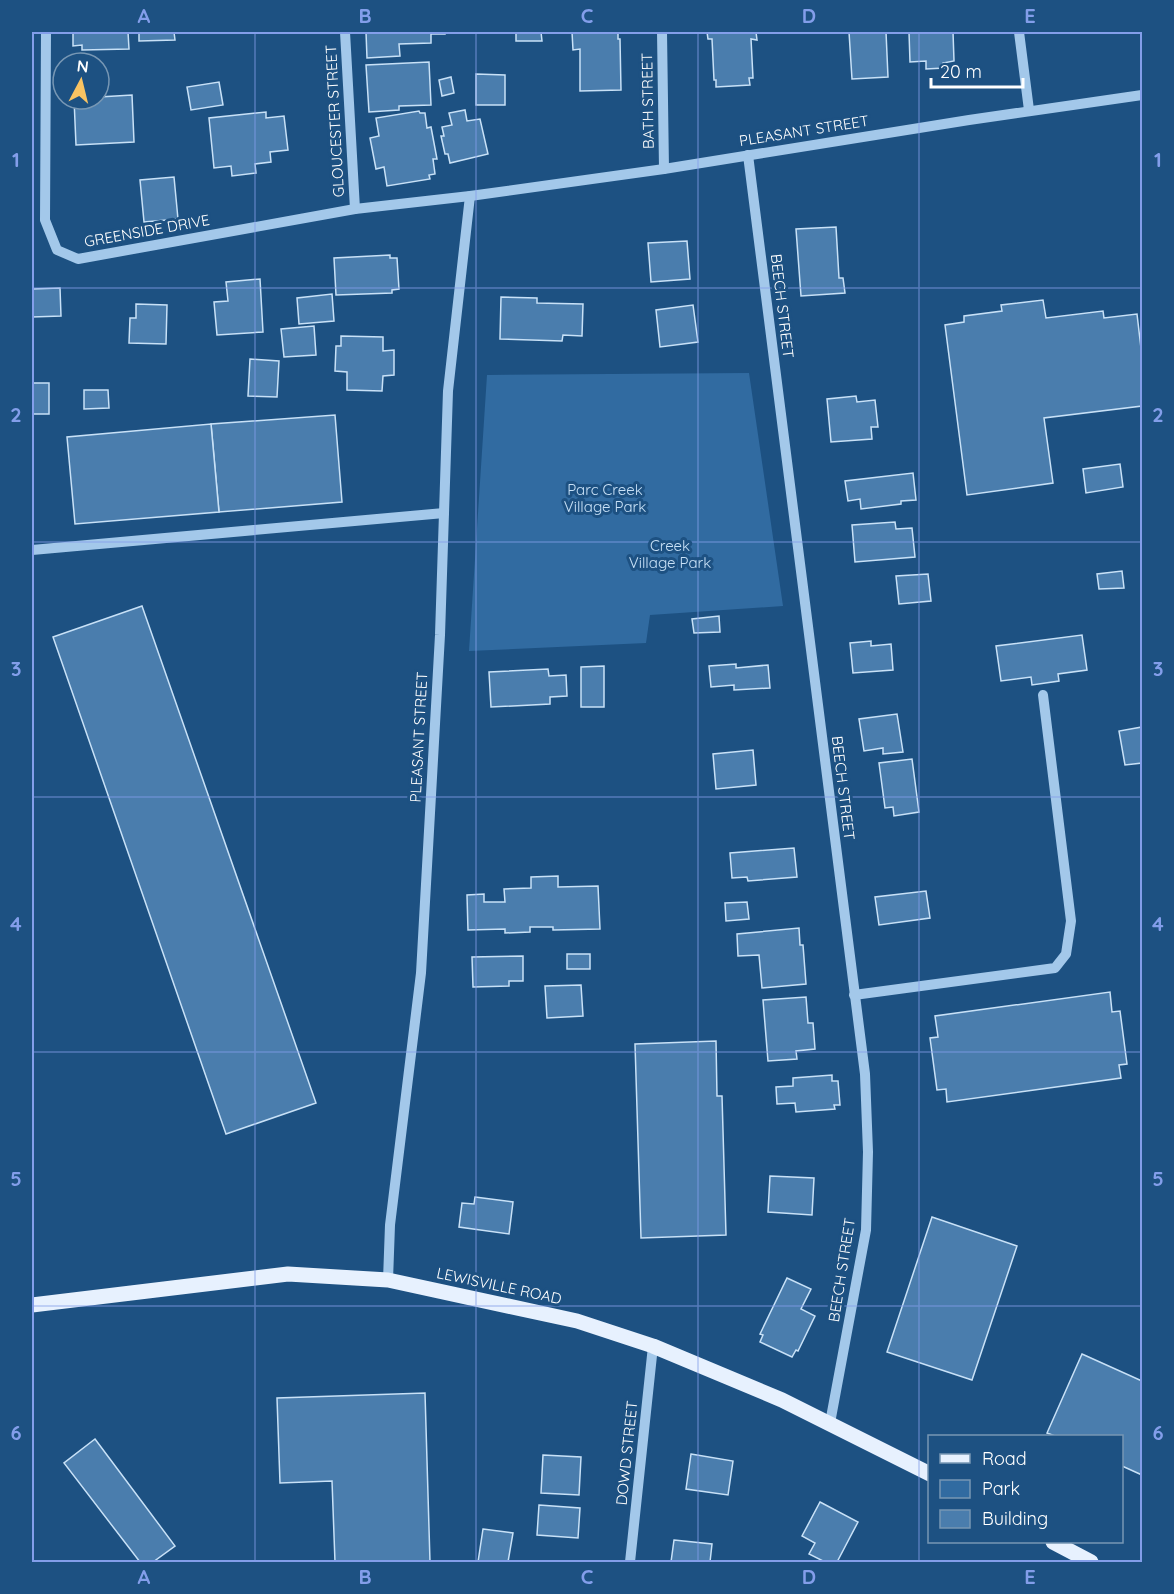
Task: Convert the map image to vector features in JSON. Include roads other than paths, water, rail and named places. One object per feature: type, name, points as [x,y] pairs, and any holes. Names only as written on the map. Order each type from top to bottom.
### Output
[{"type":"main road","name":"LEWISVILLE ROAD","points":[[32,1305],[288,1274],[388,1280],[577,1321],[653,1346],[782,1400],[928,1473]]},
{"type":"main road","points":[[1055,1543],[1091,1563]]},
{"type":"street","name":"GREENSIDE DRIVE","points":[[46,32],[45,220],[57,250],[78,259],[355,209]]},
{"type":"street","name":"GLOUCESTER STREET","points":[[345,32],[355,209]]},
{"type":"street","name":"BATH STREET","points":[[662,32],[664,170]]},
{"type":"street","points":[[1019,32],[1029,110]]},
{"type":"street","name":"PLEASANT STREET","points":[[355,209],[664,170],[1029,110],[1143,95]]},
{"type":"street","name":"BEECH STREET","points":[[748,155],[865,1074],[868,1152],[866,1230],[830,1423]]},
{"type":"street","name":"PLEASANT STREET","points":[[388,1280],[390,1225],[421,973],[440,635],[448,391],[470,196]]},
{"type":"street","points":[[32,549],[444,513]]},
{"type":"street","points":[[854,995],[1055,968],[1066,954],[1071,921],[1043,695]]},
{"type":"street","name":"DOWD STREET","points":[[630,1563],[653,1346]]},
{"type":"park label","name":"Parc Creek Village Park","points":[[605,498]]},
{"type":"park label","name":"Creek Village Park","points":[[670,554]]}]
